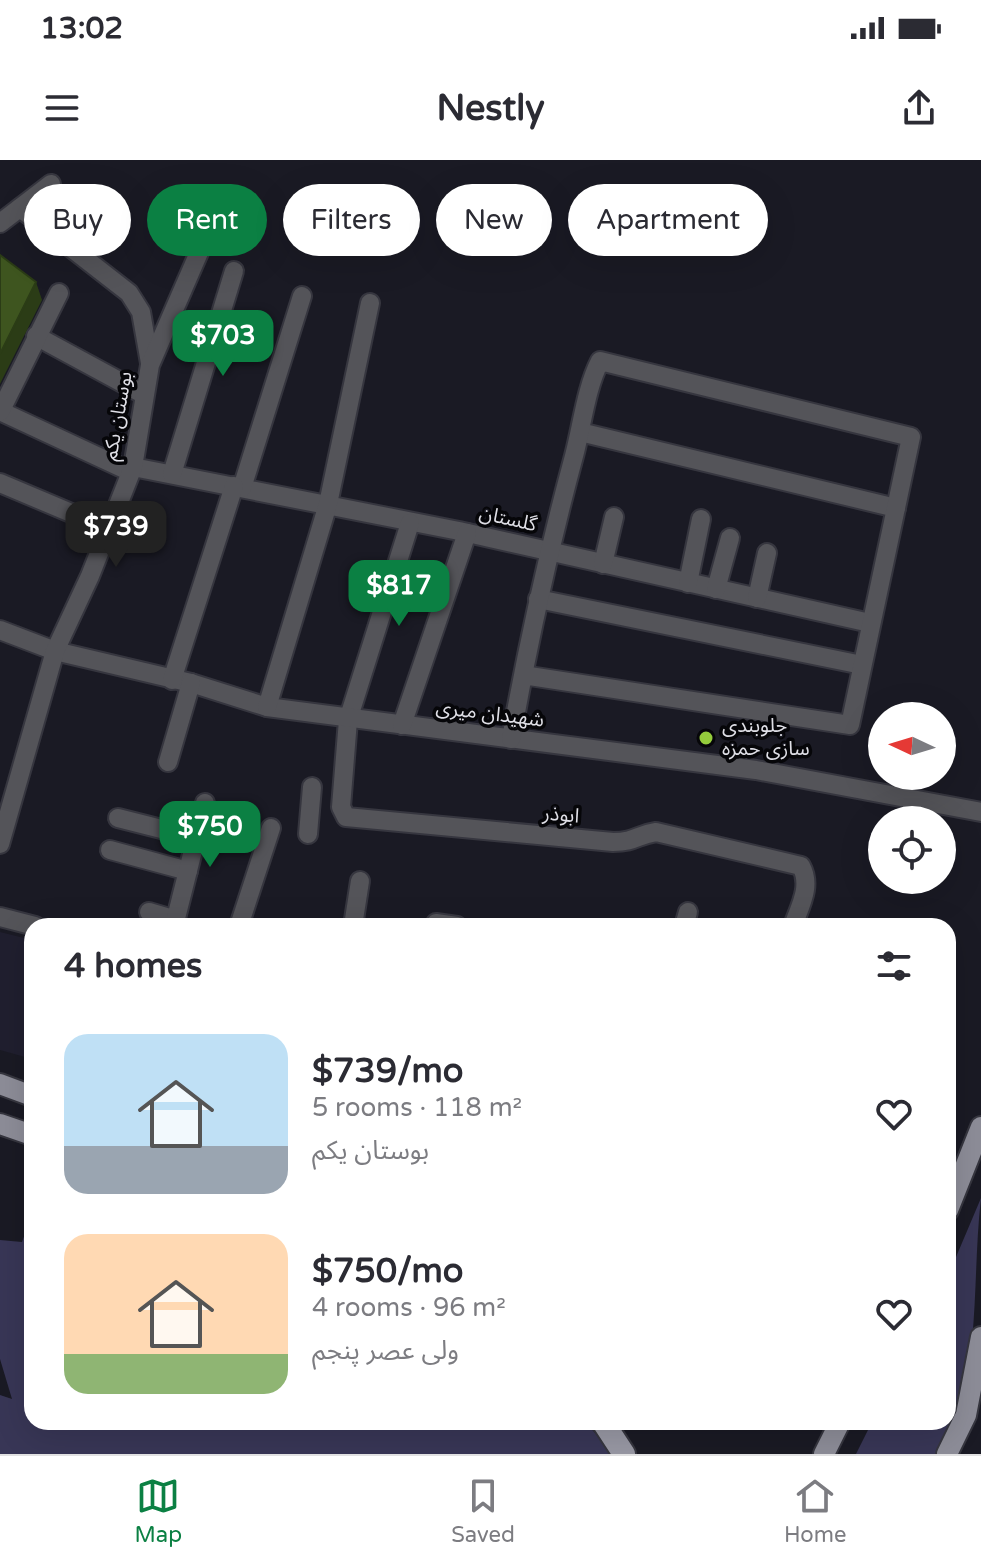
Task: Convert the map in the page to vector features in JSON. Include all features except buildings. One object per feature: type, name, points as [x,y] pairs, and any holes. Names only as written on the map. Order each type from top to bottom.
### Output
[{"type":"highway","points":[[608,1430],[624,1454]]},
{"type":"main road","points":[[0,1083],[24,1091]]},
{"type":"main road","points":[[0,1124],[24,1132]]},
{"type":"main road","points":[[956,1190],[981,1127]]},
{"type":"main road","points":[[947,1454],[966,1415],[981,1337]]},
{"type":"main road","points":[[824,1454],[836,1430]]},
{"type":"street","points":[[0,223],[24,205]]},
{"type":"street","points":[[20,208],[129,293],[141,312],[150,365]]},
{"type":"street","name":"بوستان یکم","points":[[0,844],[55,651],[132,470],[150,365],[197,256]]},
{"type":"street","points":[[172,474],[234,271]]},
{"type":"street","points":[[0,412],[59,293]]},
{"type":"street","points":[[172,680],[302,296]]},
{"type":"street","points":[[267,707],[328,504],[370,303]]},
{"type":"street","points":[[36,336],[143,394]]},
{"type":"street","points":[[511,739],[523,675],[538,599],[598,363],[605,360],[909,435],[911,440],[870,623],[852,722],[847,726],[523,675]]},
{"type":"street","name":"گلستان","points":[[0,412],[132,470],[172,474],[328,504],[870,623]]},
{"type":"street","points":[[580,432],[896,508]]},
{"type":"street","points":[[0,483],[109,529]]},
{"type":"street","points":[[603,564],[614,517]]},
{"type":"street","points":[[688,583],[701,519]]},
{"type":"street","points":[[308,834],[311,796],[341,807],[348,720],[410,523]]},
{"type":"street","points":[[402,725],[467,533]]},
{"type":"street","points":[[716,589],[730,538]]},
{"type":"street","points":[[757,598],[767,553]]},
{"type":"street","points":[[538,599],[862,665]]},
{"type":"street","name":"شهیدان میری","points":[[0,630],[55,651],[191,683],[267,707],[348,720],[756,770],[981,812]]},
{"type":"street","points":[[168,762],[191,683]]},
{"type":"street","points":[[176,918],[205,803]]},
{"type":"street","name":"ابوذر","points":[[341,807],[346,817],[613,842],[633,842],[643,834],[656,832],[801,866],[807,877],[806,889],[796,918]]},
{"type":"street","points":[[118,818],[197,838]]},
{"type":"street","points":[[242,918],[271,828]]},
{"type":"street","points":[[110,850],[188,871]]},
{"type":"street","points":[[354,918],[360,881]]},
{"type":"street","points":[[149,912],[163,918]]},
{"type":"street","points":[[0,917],[24,923]]},
{"type":"shaded area","points":[[0,932],[24,938],[24,1057],[0,1050]]},
{"type":"shaded area","points":[[981,1198],[973,1331],[966,1383],[956,1419],[956,1257]]},
{"type":"shaded area","points":[[24,1237],[24,1430],[592,1430],[612,1454],[0,1454],[0,1395],[12,1399],[0,1359],[0,1240],[22,1242]]},
{"type":"shaded area","points":[[868,1430],[951,1430],[938,1454],[856,1454]]},
{"type":"place","name":"جلوبندی سازی حمزه","points":[[706,738]]}]
